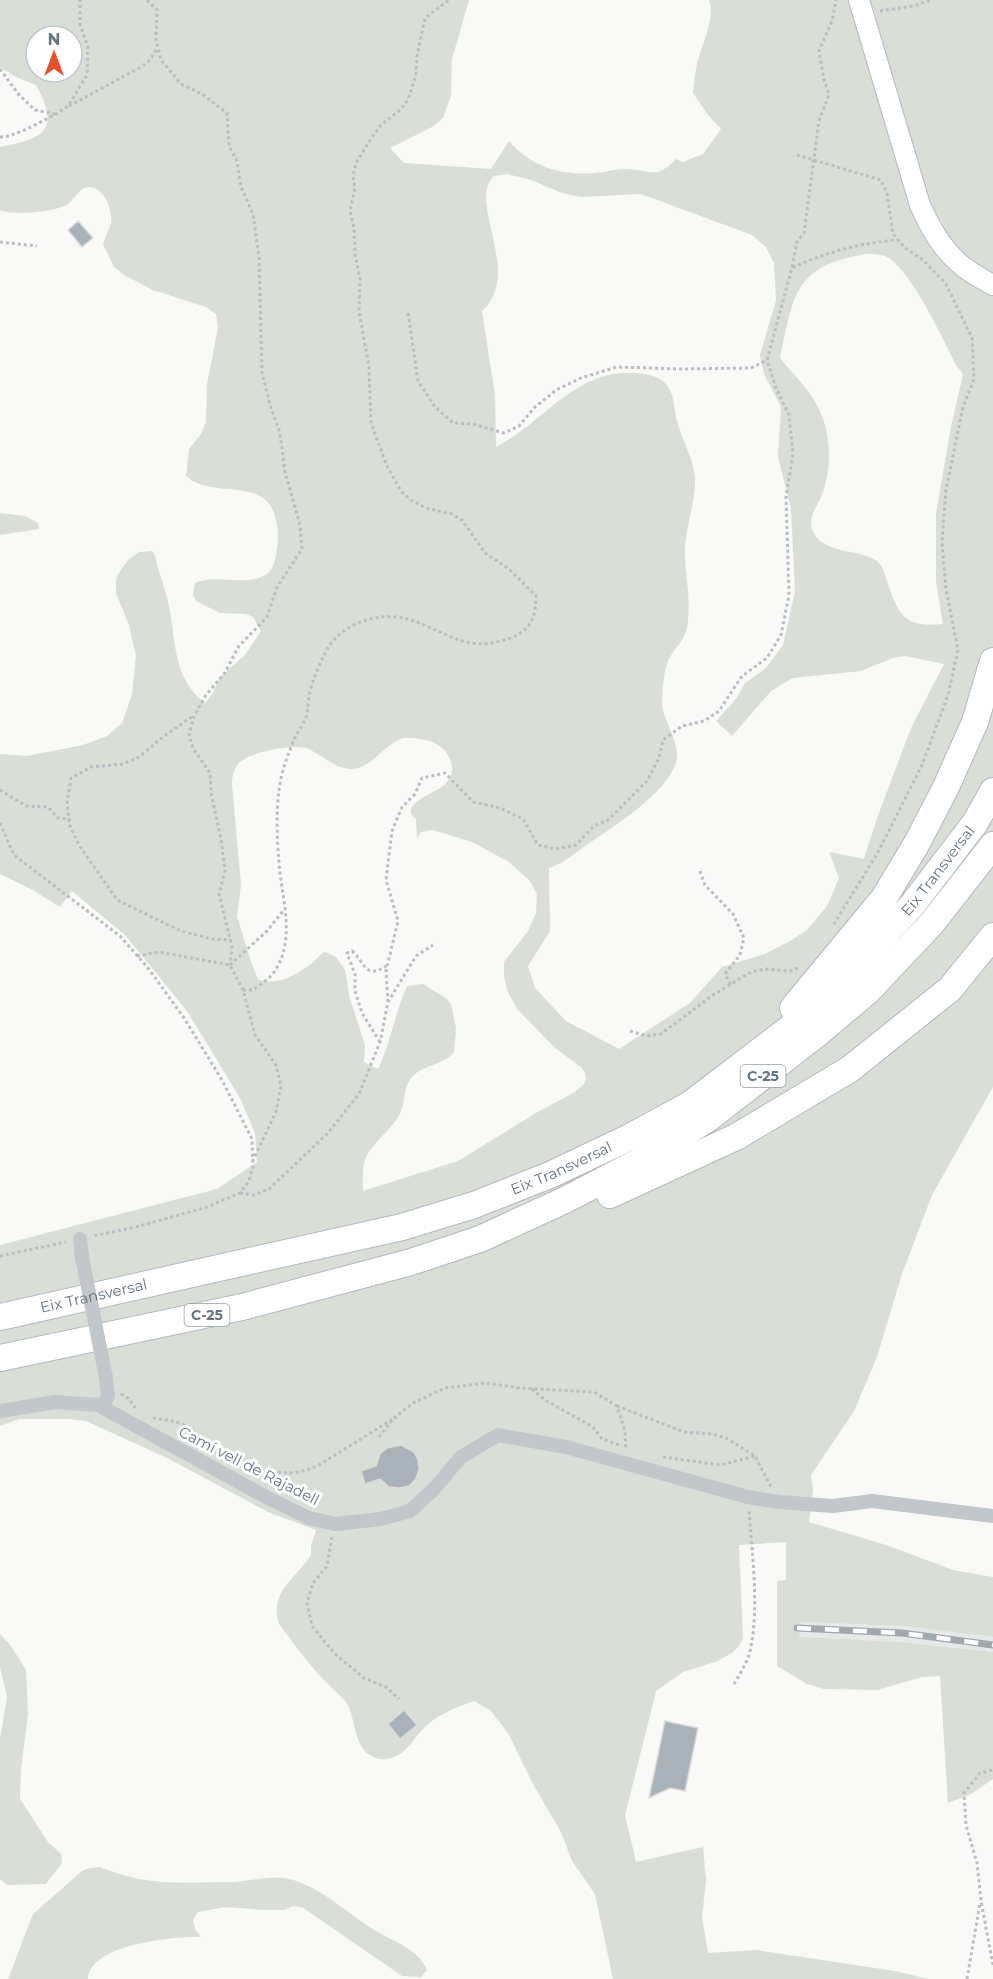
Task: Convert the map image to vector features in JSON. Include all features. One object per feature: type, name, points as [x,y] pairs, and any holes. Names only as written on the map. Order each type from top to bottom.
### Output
[{"type":"highway","points":[[689,1105],[769,1034],[884,898],[917,843],[946,787],[975,722],[993,661]]},
{"type":"highway","name":"Eix Transversal","points":[[0,1317],[402,1227],[474,1205],[550,1175],[628,1138],[689,1105],[794,1025],[860,963],[913,904],[975,823],[993,791]]},
{"type":"highway","name":"Eix Transversal","points":[[0,1358],[242,1307],[411,1262],[480,1239],[565,1200],[640,1161],[718,1111],[817,1034],[868,991],[932,923],[993,845]]},
{"type":"highway","points":[[480,1239],[550,1222],[736,1137],[850,1069],[950,989],[993,936]]},
{"type":"street","points":[[861,6],[920,205],[929,225],[941,244],[961,265],[993,285]]},
{"type":"street","points":[[80,1239],[106,1378],[105,1401]]},
{"type":"street","name":"Camí vell de Rajadell","points":[[0,1411],[55,1402],[98,1405],[105,1401],[268,1498],[309,1518],[335,1524],[381,1519],[410,1511],[433,1490],[461,1457],[498,1435],[566,1447],[748,1497],[833,1506],[872,1501],[993,1516]]},
{"type":"path","points":[[68,106],[87,75],[88,48],[80,24],[80,0]]},
{"type":"path","points":[[147,0],[157,10],[156,40],[161,60],[181,84],[202,94],[227,113],[229,146],[237,161],[241,188],[253,214],[259,257],[262,372],[280,433],[285,472],[300,525],[302,549],[277,587],[267,617],[239,646],[224,674],[194,716],[189,735],[193,748],[210,773],[211,793],[225,871],[219,894],[231,940],[230,965],[243,990],[255,1035],[276,1065],[281,1086],[276,1112],[253,1160]]},
{"type":"path","points":[[243,990],[253,990],[272,975],[278,965],[286,935],[279,864],[279,788],[294,740],[306,718],[310,693],[317,671],[333,642],[341,633],[363,621],[397,618],[423,624],[467,643],[488,644],[511,639],[522,633],[527,629],[535,609],[536,596],[508,569],[485,553],[462,520],[452,514],[426,508],[411,500],[401,491],[387,466],[371,423],[369,367],[359,311],[360,279],[350,211],[355,188],[354,169],[380,126],[400,110],[408,100],[416,75],[417,56],[425,18],[449,0]]},
{"type":"path","points":[[240,1193],[254,1195],[268,1189],[327,1134],[359,1094],[380,1042],[388,1002],[386,971],[398,921],[386,880],[392,831],[402,807],[415,794],[422,778],[445,773],[473,802],[500,808],[523,819],[538,845],[556,849],[576,845],[594,826],[608,820],[647,781],[659,758],[663,740],[682,726],[704,721],[719,711],[742,676],[767,658],[781,635],[789,595],[786,497],[793,454],[789,415],[776,388],[767,360],[797,242],[804,233],[819,121],[829,94],[819,51],[832,21],[836,0]]},
{"type":"path","points":[[861,6],[885,11],[931,0]]},
{"type":"path","points":[[0,137],[27,129],[139,68],[148,62],[158,47]]},
{"type":"path","points":[[0,69],[19,95],[35,110],[56,114]]},
{"type":"path","points":[[797,155],[881,180],[887,194],[892,234],[923,260],[946,284],[972,338],[974,379],[963,407],[946,490],[942,542],[946,589],[958,650],[948,695],[922,765],[877,854],[828,932]]},
{"type":"path","points":[[792,268],[818,256],[847,247],[897,240]]},
{"type":"path","points":[[0,242],[37,246]]},
{"type":"path","points":[[408,313],[418,381],[435,407],[453,423],[473,424],[504,433],[519,426],[534,408],[555,390],[581,378],[617,367],[751,368],[767,360]]},
{"type":"path","points":[[194,716],[164,736],[139,757],[123,764],[92,767],[70,778],[67,804],[70,826],[79,845],[117,900],[181,931],[212,939],[231,940]]},
{"type":"path","points":[[0,790],[26,806],[48,807],[58,818],[69,819]]},
{"type":"path","points":[[0,823],[14,855],[120,936],[184,1018],[222,1080],[252,1139],[253,1160],[249,1181],[240,1193],[207,1207],[136,1227],[0,1256]]},
{"type":"path","points":[[700,871],[705,885],[733,914],[744,938],[740,955],[725,975],[731,985]]},
{"type":"path","points":[[230,965],[267,931],[284,909]]},
{"type":"path","points":[[388,1002],[416,956],[433,945]]},
{"type":"path","points":[[380,1042],[362,1013],[355,991],[355,974],[347,952],[352,951],[357,955],[370,971],[378,972],[387,965]]},
{"type":"path","points":[[137,956],[159,952],[230,965]]},
{"type":"path","points":[[630,1031],[647,1036],[661,1034],[713,995],[751,972],[765,969],[790,971],[805,965]]},
{"type":"path","points":[[150,1418],[182,1424],[202,1440],[225,1452],[262,1467],[287,1473],[319,1466],[393,1419],[413,1403],[445,1388],[486,1383],[532,1389],[594,1392],[617,1406],[684,1432],[712,1434],[726,1438],[755,1456],[779,1502]]},
{"type":"path","points":[[532,1389],[545,1400],[593,1428],[602,1439],[634,1450]]},
{"type":"path","points":[[105,1401],[122,1394],[138,1412]]},
{"type":"path","points":[[617,1406],[625,1431],[627,1463]]},
{"type":"path","points":[[379,1437],[393,1419]]},
{"type":"path","points":[[660,1457],[721,1465],[755,1456]]},
{"type":"path","points":[[734,1684],[743,1669],[751,1647],[754,1617],[748,1497]]},
{"type":"path","points":[[335,1524],[327,1566],[313,1583],[307,1603],[312,1626],[335,1654],[364,1678],[386,1687],[399,1699]]},
{"type":"path","points":[[993,1770],[980,1773],[964,1793],[966,1825],[977,1863],[981,1901],[993,1965]]},
{"type":"path","points":[[967,1979],[981,1901]]},
{"type":"shaded area","points":[[0,0],[469,0],[452,59],[451,96],[443,118],[432,127],[390,148],[404,163],[491,169],[509,141],[538,164],[560,171],[584,174],[633,169],[657,172],[669,166],[676,159],[683,162],[703,154],[721,129],[693,93],[697,64],[711,14],[709,0],[993,0],[993,1087],[932,1195],[902,1274],[877,1357],[854,1411],[811,1475],[813,1490],[809,1522],[886,1545],[953,1570],[993,1577],[993,1637],[902,1626],[801,1622],[799,1637],[900,1642],[993,1652],[993,1779],[971,1794],[948,1803],[940,1676],[922,1677],[877,1690],[824,1689],[807,1684],[777,1666],[777,1581],[786,1580],[786,1542],[739,1545],[743,1638],[733,1652],[718,1661],[683,1672],[656,1691],[625,1815],[636,1862],[703,1847],[706,1880],[702,1918],[708,1953],[756,1950],[895,1971],[928,1979],[613,1979],[595,1894],[572,1861],[561,1832],[534,1786],[508,1733],[490,1710],[474,1701],[453,1709],[428,1724],[400,1754],[390,1758],[376,1758],[360,1745],[346,1702],[314,1669],[279,1624],[277,1613],[281,1594],[311,1555],[316,1530],[268,1512],[167,1458],[86,1421],[19,1419],[0,1426],[0,1245],[217,1189],[257,1162],[255,1133],[240,1098],[187,1011],[125,935],[72,891],[60,907],[0,874],[0,754],[27,756],[83,745],[107,736],[122,723],[132,695],[136,656],[129,625],[116,593],[116,580],[129,559],[139,552],[152,551],[155,556],[169,604],[182,673],[195,694],[205,703],[221,676],[245,655],[261,631],[253,617],[246,614],[220,613],[196,601],[193,595],[195,583],[213,579],[250,580],[267,574],[274,563],[278,536],[274,513],[268,502],[259,495],[196,483],[186,476],[189,449],[201,434],[206,422],[207,384],[218,328],[216,314],[206,307],[153,290],[124,275],[114,267],[103,244],[111,223],[111,212],[103,195],[94,188],[82,189],[68,204],[54,209],[24,213],[0,210],[0,147],[28,140],[44,130],[47,113],[36,85],[34,84],[84,84],[84,24],[24,24],[24,80],[0,67]],"holes":[[[507,174],[580,197],[641,194],[752,235],[766,247],[774,263],[776,300],[760,355],[764,374],[781,407],[778,457],[791,508],[795,591],[783,645],[765,669],[745,683],[736,699],[716,721],[732,736],[771,691],[793,678],[861,671],[893,658],[905,656],[944,664],[911,728],[864,859],[829,852],[839,878],[827,906],[807,930],[765,954],[722,967],[690,1003],[619,1049],[566,1021],[535,988],[528,966],[550,931],[549,868],[570,857],[639,807],[662,786],[676,763],[676,748],[662,702],[666,665],[683,638],[687,627],[689,602],[685,545],[695,477],[677,421],[671,392],[662,381],[644,374],[615,374],[595,379],[561,399],[513,437],[496,447],[495,395],[482,311],[493,295],[498,277],[497,258],[486,202],[487,187],[494,176]],[[866,254],[885,256],[894,262],[904,274],[915,288],[963,374],[936,513],[936,582],[943,624],[919,624],[905,617],[895,603],[882,567],[877,561],[824,544],[811,527],[828,474],[827,435],[814,400],[780,358],[794,301],[810,276],[824,266]],[[403,738],[422,739],[438,745],[447,754],[452,765],[452,772],[446,783],[411,808],[411,814],[416,819],[417,838],[421,832],[433,830],[472,842],[509,862],[530,881],[537,894],[536,913],[528,931],[504,962],[507,990],[517,1009],[555,1048],[581,1067],[586,1078],[584,1084],[575,1092],[458,1161],[363,1191],[364,1163],[375,1143],[400,1114],[410,1079],[419,1071],[445,1060],[454,1052],[456,1028],[451,1004],[423,984],[407,986],[378,1069],[364,1062],[365,1045],[350,999],[345,970],[336,957],[325,952],[286,979],[271,982],[258,979],[237,916],[241,885],[232,779],[235,768],[244,759],[271,750],[291,747],[306,748],[339,767],[352,769],[365,765]]]},
{"type":"shaded area","points":[[0,513],[25,516],[38,523],[39,529],[0,535]]},
{"type":"shaded area","points":[[800,1622],[902,1626],[993,1637],[993,1652],[900,1642],[799,1638]]},
{"type":"shaded area","points":[[0,1634],[11,1646],[26,1670],[28,1714],[21,1769],[20,1799],[48,1842],[61,1854],[62,1863],[46,1884],[7,1885],[0,1879],[0,1739],[7,1697],[0,1667]]},
{"type":"shaded area","points":[[99,1867],[134,1878],[159,1882],[234,1882],[264,1878],[293,1880],[315,1889],[374,1930],[404,1946],[418,1956],[427,1970],[421,1977],[402,1976],[302,1907],[264,1910],[226,1907],[198,1912],[193,1920],[195,1929],[201,1937],[173,1938],[135,1944],[117,1950],[102,1958],[92,1967],[88,1979],[8,1979],[33,1914],[82,1871]]},
{"type":"building","points":[[78,221],[93,238],[82,247],[68,230]]},
{"type":"building","points":[[401,1445],[414,1452],[418,1460],[419,1469],[416,1479],[409,1486],[399,1488],[389,1487],[380,1479],[365,1484],[361,1471],[376,1466],[380,1454],[387,1448]]},
{"type":"building","points":[[404,1710],[417,1725],[400,1739],[388,1724]]},
{"type":"building","points":[[665,1721],[698,1728],[685,1791],[670,1788],[649,1798]]},
{"type":"railway","points":[[797,1628],[902,1633],[993,1645]]}]
